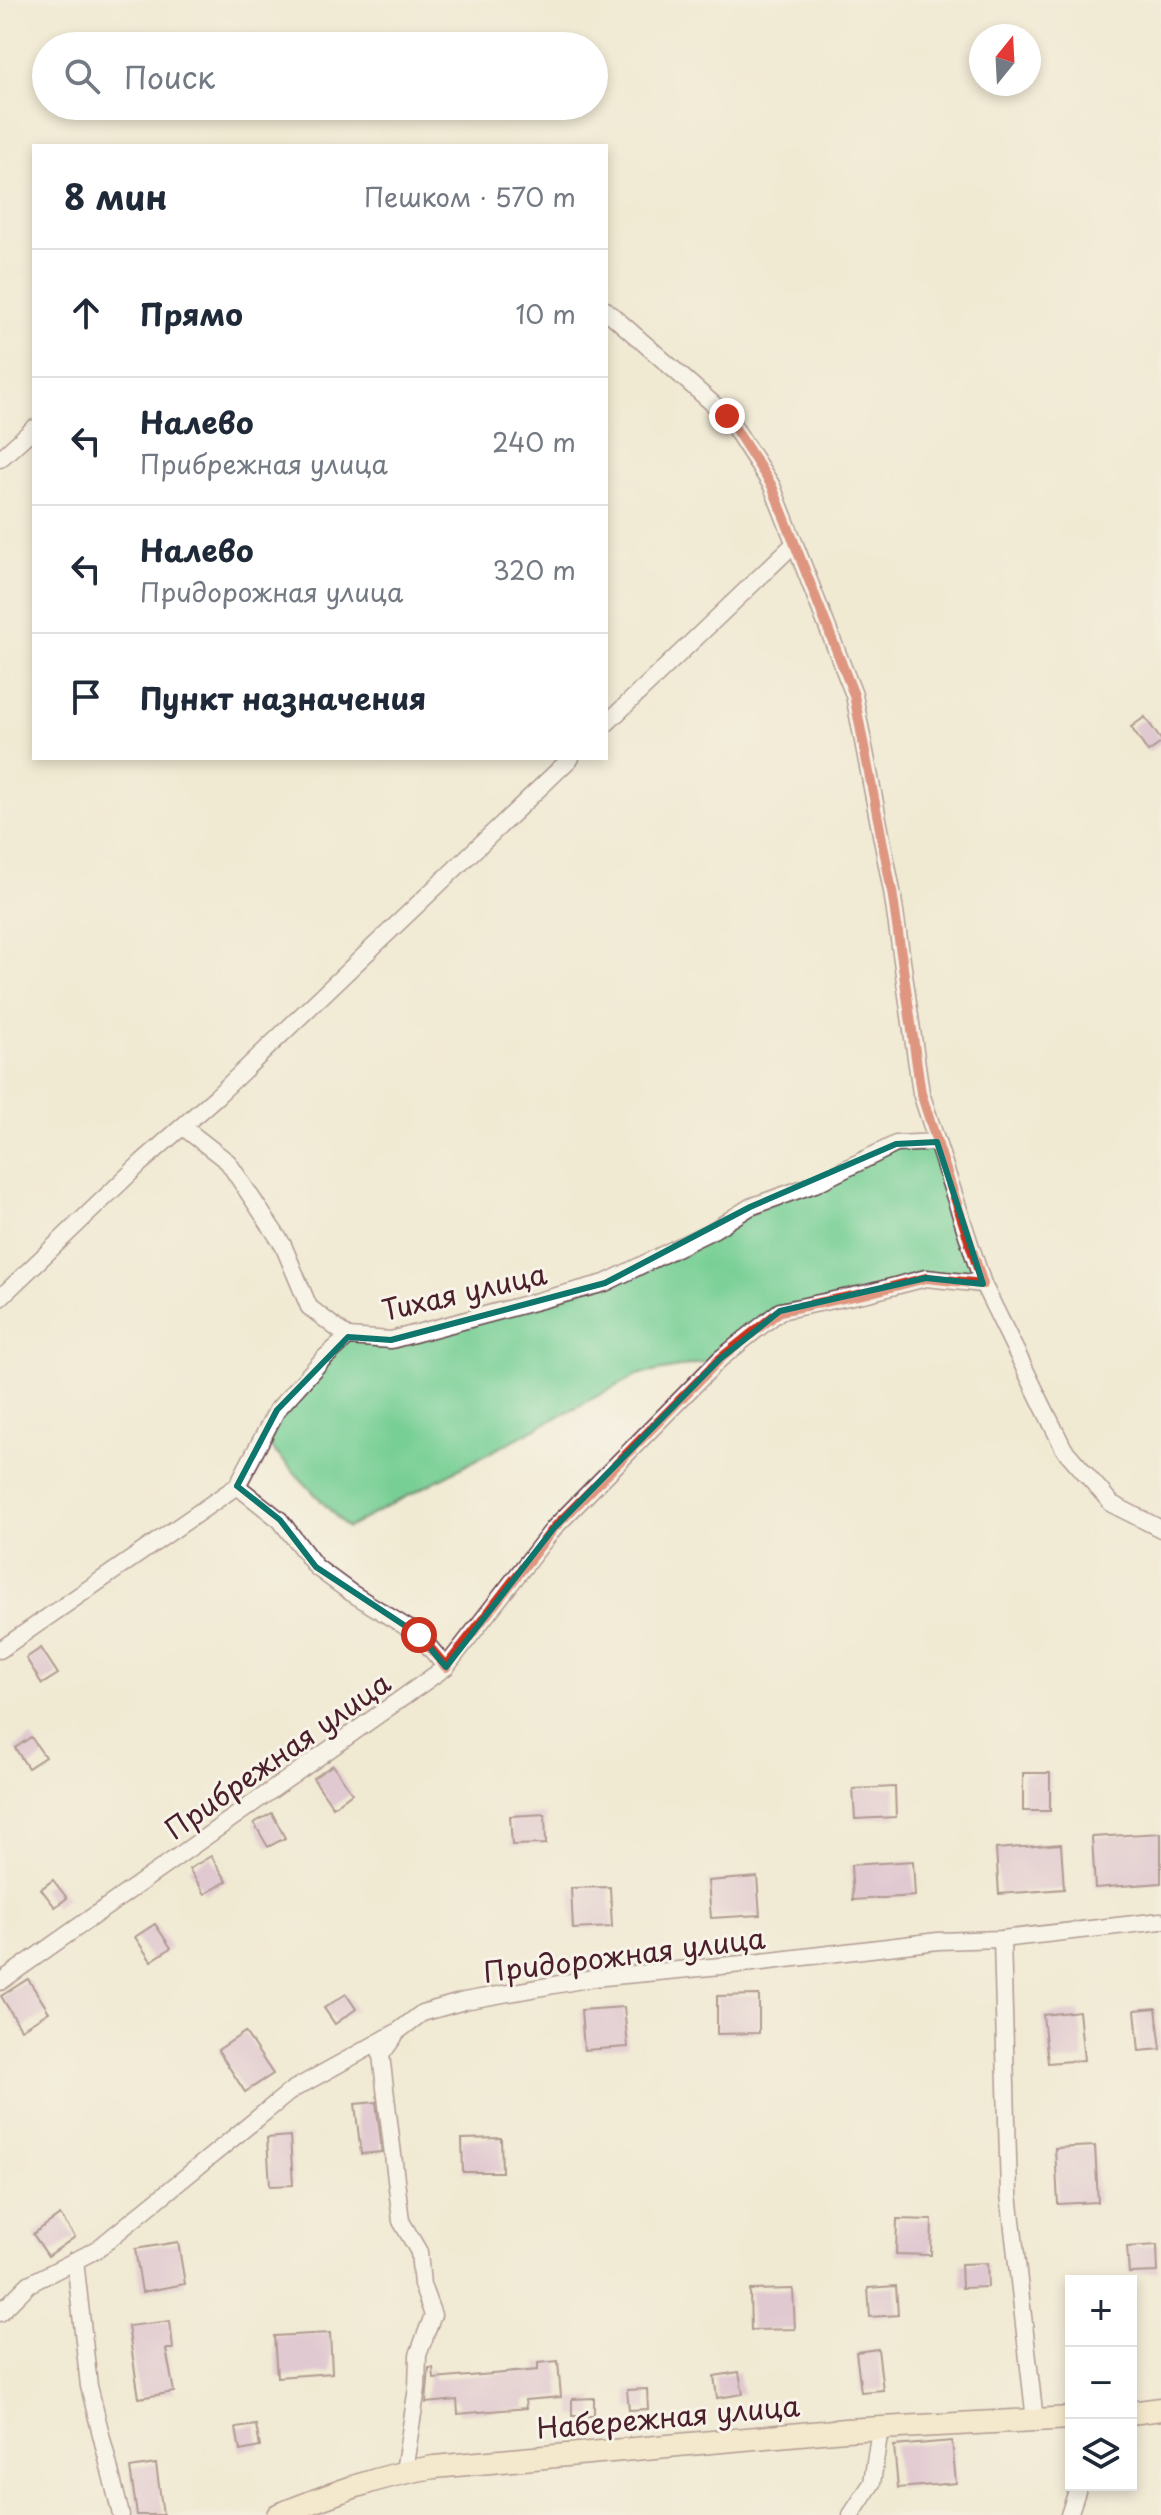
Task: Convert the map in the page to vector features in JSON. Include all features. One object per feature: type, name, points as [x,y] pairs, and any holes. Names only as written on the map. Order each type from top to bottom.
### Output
[{"type":"street","points":[[608,312],[727,416],[772,486],[854,695],[892,891],[921,1093],[983,1284],[1064,1449],[1112,1504],[1161,1529]]},
{"type":"street","points":[[0,459],[32,430]]},
{"type":"street","points":[[608,722],[794,544]]},
{"type":"street","points":[[0,1298],[569,760]]},
{"type":"street","points":[[183,1127],[228,1162],[283,1245],[309,1307],[348,1337]]},
{"type":"street","name":"Тихая улица","points":[[0,1650],[237,1486],[277,1410],[323,1359],[348,1337],[391,1340],[605,1283],[715,1229],[750,1207],[815,1184],[896,1144],[937,1142]]},
{"type":"street","name":"Прибрежная улица","points":[[0,1982],[446,1667],[554,1528],[720,1359],[780,1311],[926,1278],[983,1284]]},
{"type":"street","points":[[237,1486],[280,1520],[316,1567],[419,1635],[446,1667]]},
{"type":"street","name":"Придорожная улица","points":[[0,2313],[29,2284],[96,2250],[292,2090],[397,2032],[422,2013],[464,2001],[593,1978],[1161,1921]]},
{"type":"street","points":[[1002,1939],[1009,2194],[1035,2420]]},
{"type":"street","points":[[397,2032],[381,2055],[401,2221],[419,2252],[422,2285],[433,2315],[418,2355],[417,2388],[404,2471]]},
{"type":"street","points":[[75,2260],[89,2386],[121,2515]]},
{"type":"street","points":[[1137,2412],[1161,2409]]},
{"type":"street","name":"Набережная улица","points":[[278,2515],[338,2491],[404,2471],[880,2428],[1065,2418]]},
{"type":"street","points":[[851,2515],[872,2483],[880,2428]]},
{"type":"street","points":[[1069,2515],[1077,2491]]},
{"type":"highlighted area","points":[[937,1142],[983,1284],[926,1278],[780,1311],[720,1359],[554,1528],[446,1667],[419,1635],[316,1567],[280,1520],[237,1486],[277,1410],[348,1337],[391,1340],[605,1283],[750,1207],[896,1144]]},
{"type":"green space","points":[[937,1142],[983,1284],[926,1278],[780,1311],[720,1359],[637,1375],[347,1528],[262,1438],[348,1337],[391,1339],[605,1283],[896,1144]]},
{"type":"building","points":[[1145,717],[1161,740],[1148,752],[1131,727]]},
{"type":"building","points":[[41,1648],[58,1674],[42,1684],[26,1658]]},
{"type":"building","points":[[31,1737],[45,1757],[28,1768],[15,1748]]},
{"type":"building","points":[[333,1765],[352,1793],[333,1807],[313,1778]]},
{"type":"building","points":[[1023,1773],[1050,1773],[1050,1811],[1023,1811]]},
{"type":"building","points":[[895,1787],[896,1817],[855,1819],[853,1789]]},
{"type":"building","points":[[272,1813],[285,1838],[268,1847],[254,1823]]},
{"type":"building","points":[[545,1814],[546,1844],[512,1845],[510,1816]]},
{"type":"building","points":[[1161,1833],[1161,1883],[1095,1888],[1092,1837]]},
{"type":"building","points":[[1061,1844],[1064,1889],[999,1894],[996,1849]]},
{"type":"building","points":[[211,1856],[227,1881],[205,1894],[189,1869]]},
{"type":"building","points":[[913,1861],[915,1896],[853,1900],[851,1865]]},
{"type":"building","points":[[757,1877],[760,1915],[711,1918],[708,1881]]},
{"type":"building","points":[[53,1880],[67,1898],[55,1907],[41,1889]]},
{"type":"building","points":[[610,1887],[612,1927],[573,1929],[571,1888]]},
{"type":"building","points":[[155,1924],[171,1948],[151,1961],[135,1937]]},
{"type":"building","points":[[28,1979],[49,2012],[21,2029],[1,1996]]},
{"type":"building","points":[[346,1994],[356,2009],[335,2024],[324,2008]]},
{"type":"building","points":[[759,1995],[759,2033],[717,2034],[717,1996]]},
{"type":"building","points":[[624,2007],[628,2047],[584,2050],[581,2010]]},
{"type":"building","points":[[1156,2008],[1161,2049],[1139,2051],[1135,2010]]},
{"type":"building","points":[[1079,2011],[1084,2060],[1048,2063],[1043,2015]]},
{"type":"building","points":[[245,2032],[273,2074],[245,2092],[218,2050]]},
{"type":"building","points":[[376,2102],[382,2152],[361,2154],[355,2104]]},
{"type":"building","points":[[290,2136],[293,2185],[270,2186],[267,2138]]},
{"type":"building","points":[[501,2138],[502,2172],[463,2172],[462,2139]]},
{"type":"building","points":[[1095,2146],[1098,2202],[1058,2204],[1055,2148]]},
{"type":"building","points":[[60,2215],[75,2237],[48,2256],[33,2234]]},
{"type":"building","points":[[897,2219],[932,2220],[931,2255],[896,2254]]},
{"type":"building","points":[[178,2242],[185,2284],[142,2292],[135,2249]]},
{"type":"building","points":[[1157,2245],[1158,2272],[1129,2273],[1127,2247]]},
{"type":"building","points":[[987,2263],[988,2287],[962,2288],[961,2264]]},
{"type":"building","points":[[896,2286],[898,2315],[870,2317],[868,2288]]},
{"type":"building","points":[[793,2289],[795,2329],[751,2330],[750,2290]]},
{"type":"building","points":[[170,2321],[173,2349],[166,2349],[174,2392],[139,2398],[128,2326]]},
{"type":"building","points":[[330,2333],[332,2373],[277,2377],[274,2336]]},
{"type":"building","points":[[878,2349],[883,2390],[861,2392],[856,2352]]},
{"type":"building","points":[[558,2361],[561,2397],[525,2400],[526,2408],[458,2414],[457,2400],[426,2403],[429,2368],[433,2368],[434,2379],[538,2370],[538,2363]]},
{"type":"building","points":[[739,2372],[743,2394],[717,2398],[714,2376]]},
{"type":"building","points":[[647,2389],[648,2409],[629,2410],[627,2390]]},
{"type":"building","points":[[594,2398],[594,2416],[572,2416],[572,2399]]},
{"type":"building","points":[[256,2425],[260,2447],[240,2451],[236,2428]]},
{"type":"building","points":[[952,2441],[956,2483],[898,2488],[894,2446]]},
{"type":"building","points":[[156,2464],[163,2515],[137,2515],[130,2468]]},
{"type":"route","points":[[419,1635],[446,1667],[554,1528],[720,1359],[780,1311],[926,1278],[983,1284],[921,1093],[892,891],[854,695],[772,486],[727,416]]}]
